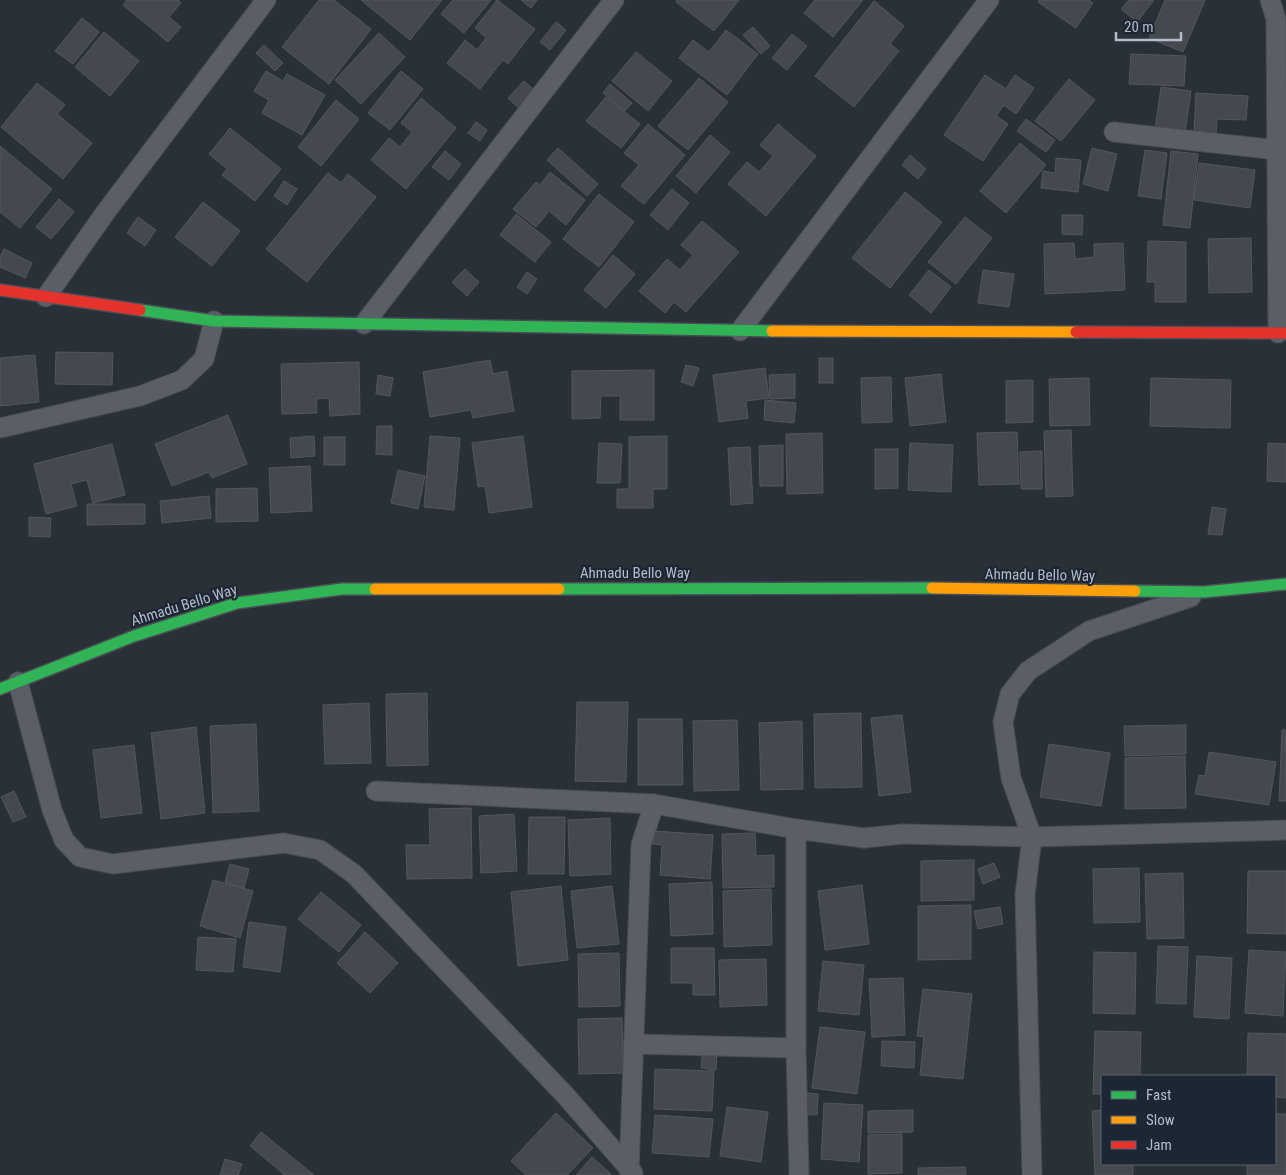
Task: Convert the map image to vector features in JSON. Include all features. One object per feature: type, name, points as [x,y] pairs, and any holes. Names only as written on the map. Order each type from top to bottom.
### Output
[{"type":"street","points":[[46,297],[111,206],[266,0]]},
{"type":"street","points":[[364,324],[614,0]]},
{"type":"street","points":[[740,331],[989,0]]},
{"type":"street","points":[[0,290],[214,321],[740,331],[1282,333],[1276,19],[1270,0]]},
{"type":"street","points":[[1114,132],[1278,150]]},
{"type":"street","points":[[0,428],[140,396],[182,380],[204,359],[214,321]]},
{"type":"street","name":"Ahmadu Bello Way","points":[[0,689],[134,636],[238,603],[342,589],[947,588],[1204,592],[1286,584]]},
{"type":"street","points":[[1032,1175],[1025,895],[1032,837],[1010,769],[1003,722],[1010,694],[1028,671],[1089,631],[1204,592]]},
{"type":"street","points":[[18,682],[52,810],[64,840],[80,857],[113,864],[284,844],[320,850],[354,874],[566,1096],[633,1173]]},
{"type":"street","points":[[376,791],[654,804],[796,829],[864,838],[903,834],[1032,837],[1286,830]]},
{"type":"street","points":[[633,1173],[634,1044],[641,845],[654,804]]},
{"type":"street","points":[[796,829],[796,1048],[799,1175]]},
{"type":"street","points":[[634,1044],[796,1048]]},
{"type":"building","points":[[127,0],[178,0],[181,3],[169,17],[181,27],[168,42],[123,5]]},
{"type":"building","points":[[319,0],[334,0],[371,29],[329,84],[282,47]]},
{"type":"building","points":[[361,0],[442,0],[410,40]]},
{"type":"building","points":[[453,0],[491,0],[464,33],[441,14]]},
{"type":"building","points":[[497,0],[535,29],[508,64],[503,60],[480,89],[447,63],[465,40],[477,50],[486,38],[475,28]]},
{"type":"building","points":[[521,0],[537,0],[531,8]]},
{"type":"building","points":[[677,0],[739,0],[714,31],[676,2]]},
{"type":"building","points":[[815,0],[863,0],[833,37],[804,13]]},
{"type":"building","points":[[1039,0],[1089,0],[1093,3],[1076,28],[1038,2]]},
{"type":"building","points":[[1129,0],[1154,0],[1137,22],[1121,9]]},
{"type":"building","points":[[1165,0],[1205,0],[1183,52],[1149,38]]},
{"type":"building","points":[[874,1],[904,26],[890,44],[899,51],[854,107],[815,76]]},
{"type":"building","points":[[82,18],[99,32],[73,64],[55,51]]},
{"type":"building","points":[[556,22],[566,30],[550,50],[540,42]]},
{"type":"building","points":[[753,27],[770,46],[761,54],[743,35]]},
{"type":"building","points":[[726,30],[758,54],[727,95],[679,58],[693,40],[709,52]]},
{"type":"building","points":[[104,32],[139,61],[110,96],[75,67]]},
{"type":"building","points":[[379,33],[405,57],[361,104],[335,80]]},
{"type":"building","points":[[792,34],[807,46],[787,70],[772,58]]},
{"type":"building","points":[[264,45],[283,63],[275,71],[256,53]]},
{"type":"building","points":[[636,52],[672,81],[648,111],[612,81]]},
{"type":"building","points":[[1131,54],[1186,56],[1184,86],[1129,84]]},
{"type":"building","points":[[266,71],[283,81],[287,74],[325,95],[302,135],[262,113],[269,100],[254,91]]},
{"type":"building","points":[[401,71],[423,89],[390,130],[368,113]]},
{"type":"building","points":[[985,75],[1006,89],[1015,75],[1034,88],[1016,114],[1004,105],[996,116],[1008,124],[983,161],[944,135]]},
{"type":"building","points":[[699,78],[728,102],[688,150],[658,126]]},
{"type":"building","points":[[1069,79],[1095,100],[1061,141],[1035,121]]},
{"type":"building","points":[[524,81],[536,92],[521,110],[508,98]]},
{"type":"building","points":[[37,83],[65,105],[57,114],[92,143],[63,179],[1,127]]},
{"type":"building","points":[[610,84],[632,103],[625,111],[603,93]]},
{"type":"building","points":[[1161,87],[1191,91],[1185,134],[1155,130]]},
{"type":"building","points":[[1196,93],[1248,96],[1246,120],[1217,119],[1216,135],[1194,134]]},
{"type":"building","points":[[606,97],[640,124],[621,148],[586,121]]},
{"type":"building","points":[[421,98],[456,128],[406,189],[371,160],[389,138],[400,147],[412,132],[401,123]]},
{"type":"building","points":[[336,100],[359,119],[321,166],[298,147]]},
{"type":"building","points":[[1026,119],[1055,140],[1046,152],[1017,131]]},
{"type":"building","points":[[476,122],[487,130],[480,141],[468,133]]},
{"type":"building","points":[[648,124],[685,155],[644,204],[621,186],[639,165],[624,153]]},
{"type":"building","points":[[778,124],[816,156],[766,216],[728,184],[747,162],[759,172],[773,156],[760,145]]},
{"type":"building","points":[[230,128],[281,169],[255,201],[222,175],[227,169],[209,154]]},
{"type":"building","points":[[710,135],[730,152],[696,193],[676,176]]},
{"type":"building","points":[[1020,143],[1046,165],[1006,213],[980,191]]},
{"type":"building","points":[[0,146],[52,189],[20,228],[0,212]]},
{"type":"building","points":[[558,148],[598,184],[587,196],[547,160]]},
{"type":"building","points":[[1092,148],[1117,154],[1108,191],[1083,184]]},
{"type":"building","points":[[1145,150],[1167,153],[1161,199],[1138,196]]},
{"type":"building","points":[[445,151],[461,164],[449,180],[432,167]]},
{"type":"building","points":[[1171,151],[1198,154],[1190,228],[1163,225]]},
{"type":"building","points":[[910,155],[926,169],[918,179],[902,165]]},
{"type":"building","points":[[1056,158],[1081,160],[1078,192],[1041,188],[1043,171],[1055,173]]},
{"type":"building","points":[[1199,163],[1255,170],[1250,208],[1194,200]]},
{"type":"building","points":[[550,172],[585,200],[566,225],[549,211],[536,227],[513,209],[536,182],[540,185]]},
{"type":"building","points":[[328,173],[341,183],[348,174],[376,197],[307,282],[266,249]]},
{"type":"building","points":[[284,181],[297,189],[287,205],[274,196]]},
{"type":"building","points":[[672,189],[689,203],[668,230],[650,215]]},
{"type":"building","points":[[905,192],[942,222],[890,288],[852,258]]},
{"type":"building","points":[[599,194],[634,222],[599,267],[563,239]]},
{"type":"building","points":[[59,199],[74,212],[51,239],[36,227]]},
{"type":"building","points":[[203,202],[240,231],[212,266],[175,237]]},
{"type":"building","points":[[516,214],[551,242],[535,262],[500,235]]},
{"type":"building","points":[[1062,215],[1083,215],[1082,235],[1062,234]]},
{"type":"building","points":[[138,217],[156,230],[145,246],[127,233]]},
{"type":"building","points":[[965,217],[992,238],[956,284],[928,262]]},
{"type":"building","points":[[702,221],[739,252],[686,312],[674,302],[665,313],[639,291],[667,259],[680,270],[693,255],[681,245]]},
{"type":"building","points":[[1251,238],[1252,292],[1209,293],[1208,239]]},
{"type":"building","points":[[1148,241],[1186,242],[1186,302],[1155,302],[1155,282],[1147,282]]},
{"type":"building","points":[[1074,243],[1075,259],[1094,257],[1094,244],[1123,243],[1125,290],[1045,294],[1044,244]]},
{"type":"building","points":[[4,249],[32,263],[25,278],[0,267],[0,257]]},
{"type":"building","points":[[613,255],[635,274],[606,308],[584,290]]},
{"type":"building","points":[[465,269],[479,282],[467,296],[452,282]]},
{"type":"building","points":[[929,270],[951,287],[931,313],[909,295]]},
{"type":"building","points":[[983,270],[1014,274],[1009,307],[978,303]]},
{"type":"building","points":[[527,272],[537,279],[527,294],[517,287]]},
{"type":"building","points":[[56,352],[113,353],[112,385],[55,384]]},
{"type":"building","points":[[35,355],[39,402],[0,406],[0,358]]},
{"type":"building","points":[[819,358],[833,358],[833,383],[819,383]]},
{"type":"building","points":[[490,360],[493,374],[507,371],[514,411],[473,418],[471,410],[430,417],[423,372]]},
{"type":"building","points":[[359,362],[360,414],[330,416],[329,398],[316,399],[317,413],[282,414],[281,364]]},
{"type":"building","points":[[686,365],[699,368],[693,386],[681,382]]},
{"type":"building","points":[[765,368],[769,398],[746,401],[748,418],[719,422],[713,375]]},
{"type":"building","points":[[654,370],[654,420],[620,420],[620,396],[601,396],[600,418],[572,419],[572,371]]},
{"type":"building","points":[[795,374],[795,398],[770,399],[769,375]]},
{"type":"building","points":[[941,374],[946,422],[910,426],[905,378]]},
{"type":"building","points":[[378,375],[393,378],[390,396],[376,394]]},
{"type":"building","points":[[891,377],[892,422],[862,423],[861,378]]},
{"type":"building","points":[[1089,378],[1090,425],[1050,426],[1049,379]]},
{"type":"building","points":[[1151,378],[1231,380],[1230,428],[1150,426]]},
{"type":"building","points":[[1033,380],[1033,422],[1006,423],[1006,381]]},
{"type":"building","points":[[765,400],[796,403],[794,423],[764,420]]},
{"type":"building","points":[[228,415],[247,464],[212,478],[209,472],[172,486],[155,444]]},
{"type":"building","points":[[377,426],[392,426],[392,455],[376,454]]},
{"type":"building","points":[[1071,430],[1073,496],[1046,497],[1044,431]]},
{"type":"building","points":[[1017,432],[1019,484],[979,485],[977,433]]},
{"type":"building","points":[[822,433],[823,493],[787,494],[786,434]]},
{"type":"building","points":[[314,436],[315,456],[291,458],[290,438]]},
{"type":"building","points":[[430,436],[460,438],[454,510],[424,507]]},
{"type":"building","points":[[523,436],[532,507],[489,513],[485,486],[478,487],[472,443]]},
{"type":"building","points":[[667,436],[667,489],[653,489],[653,508],[617,508],[617,489],[629,489],[629,437]]},
{"type":"building","points":[[324,437],[345,437],[345,465],[324,465]]},
{"type":"building","points":[[599,443],[622,444],[620,483],[597,483]]},
{"type":"building","points":[[910,443],[953,445],[951,492],[908,490]]},
{"type":"building","points":[[1268,443],[1286,444],[1286,482],[1267,481]]},
{"type":"building","points":[[112,444],[125,495],[93,503],[87,480],[71,484],[77,506],[46,514],[34,464]]},
{"type":"building","points":[[783,445],[783,486],[760,486],[759,446]]},
{"type":"building","points":[[750,447],[753,503],[731,505],[728,448]]},
{"type":"building","points":[[875,449],[898,449],[898,488],[875,489]]},
{"type":"building","points":[[1042,451],[1042,489],[1021,489],[1020,452]]},
{"type":"building","points":[[310,466],[312,511],[271,513],[269,468]]},
{"type":"building","points":[[398,470],[425,476],[418,509],[391,503]]},
{"type":"building","points":[[257,488],[258,521],[216,522],[216,489]]},
{"type":"building","points":[[209,496],[211,518],[162,523],[160,501]]},
{"type":"building","points":[[87,504],[145,504],[145,524],[87,525]]},
{"type":"building","points":[[1212,507],[1226,509],[1222,535],[1208,534]]},
{"type":"building","points":[[29,517],[51,518],[50,537],[29,536]]},
{"type":"building","points":[[427,693],[428,765],[387,766],[386,694]]},
{"type":"building","points":[[577,702],[628,702],[626,782],[575,781]]},
{"type":"building","points":[[369,703],[371,763],[325,764],[323,705]]},
{"type":"building","points":[[861,713],[862,787],[815,788],[814,714]]},
{"type":"building","points":[[902,715],[911,792],[879,796],[871,718]]},
{"type":"building","points":[[638,719],[682,719],[683,785],[638,785]]},
{"type":"building","points":[[737,720],[739,790],[694,791],[693,721]]},
{"type":"building","points":[[802,721],[803,789],[761,790],[759,723]]},
{"type":"building","points":[[256,724],[259,811],[213,813],[210,726]]},
{"type":"building","points":[[1186,725],[1186,754],[1125,756],[1124,726]]},
{"type":"building","points":[[196,727],[205,813],[161,819],[151,733]]},
{"type":"building","points":[[1282,730],[1286,730],[1286,801],[1279,801]]},
{"type":"building","points":[[1049,744],[1110,753],[1101,806],[1040,797]]},
{"type":"building","points":[[134,745],[142,813],[101,818],[93,750]]},
{"type":"building","points":[[1209,752],[1276,762],[1269,805],[1195,794],[1199,775],[1205,776]]},
{"type":"building","points":[[1185,756],[1186,808],[1125,809],[1125,758]]},
{"type":"building","points":[[14,791],[26,817],[13,822],[1,797]]},
{"type":"building","points":[[471,808],[472,878],[407,879],[406,845],[430,845],[429,809]]},
{"type":"building","points":[[514,814],[517,871],[481,873],[479,816]]},
{"type":"building","points":[[529,817],[565,817],[564,874],[528,874]]},
{"type":"building","points":[[610,818],[611,874],[570,876],[568,820]]},
{"type":"building","points":[[654,831],[713,835],[710,879],[660,875],[662,845],[653,844]]},
{"type":"building","points":[[755,833],[756,856],[774,855],[774,887],[723,888],[722,834]]},
{"type":"building","points":[[974,860],[974,900],[921,901],[921,861]]},
{"type":"building","points":[[994,863],[1000,877],[983,884],[978,869]]},
{"type":"building","points":[[230,864],[249,869],[244,888],[225,882]]},
{"type":"building","points":[[1139,868],[1140,922],[1094,923],[1093,869]]},
{"type":"building","points":[[1248,871],[1286,871],[1286,934],[1247,933]]},
{"type":"building","points":[[1183,873],[1184,938],[1147,939],[1145,874]]},
{"type":"building","points":[[213,880],[253,891],[240,938],[200,926]]},
{"type":"building","points":[[712,882],[713,934],[671,936],[669,884]]},
{"type":"building","points":[[862,885],[869,944],[825,950],[818,891]]},
{"type":"building","points":[[561,886],[568,960],[518,966],[511,892]]},
{"type":"building","points":[[612,886],[619,944],[577,948],[571,891]]},
{"type":"building","points":[[771,889],[772,945],[724,947],[723,891]]},
{"type":"building","points":[[321,892],[361,925],[339,952],[298,919]]},
{"type":"building","points":[[971,905],[971,959],[918,960],[918,906]]},
{"type":"building","points":[[1000,907],[1003,924],[978,929],[974,911]]},
{"type":"building","points":[[249,922],[286,927],[280,972],[243,967]]},
{"type":"building","points":[[365,932],[398,963],[370,993],[337,963]]},
{"type":"building","points":[[198,937],[236,939],[233,972],[196,970]]},
{"type":"building","points":[[1158,946],[1188,947],[1186,1004],[1156,1003]]},
{"type":"building","points":[[671,948],[714,948],[715,995],[693,995],[693,983],[671,983]]},
{"type":"building","points":[[1249,950],[1286,952],[1283,1016],[1245,1013]]},
{"type":"building","points":[[1094,952],[1136,953],[1135,1014],[1093,1013]]},
{"type":"building","points":[[619,953],[620,1006],[579,1007],[578,954]]},
{"type":"building","points":[[1197,956],[1232,958],[1229,1019],[1194,1017]]},
{"type":"building","points":[[766,959],[767,1005],[720,1007],[719,960]]},
{"type":"building","points":[[823,961],[864,965],[859,1015],[818,1011]]},
{"type":"building","points":[[903,978],[905,1035],[872,1037],[869,979]]},
{"type":"building","points":[[923,989],[972,994],[963,1079],[920,1075],[924,1037],[917,1036]]},
{"type":"building","points":[[622,1018],[623,1073],[579,1074],[578,1019]]},
{"type":"building","points":[[820,1027],[865,1032],[857,1094],[812,1088]]},
{"type":"building","points":[[1095,1031],[1141,1032],[1140,1075],[1101,1075],[1101,1094],[1093,1094]]},
{"type":"building","points":[[1248,1033],[1286,1034],[1286,1098],[1276,1097],[1276,1075],[1247,1075]]},
{"type":"building","points":[[882,1041],[915,1042],[914,1068],[881,1066]]},
{"type":"building","points":[[703,1048],[717,1049],[716,1070],[701,1068]]},
{"type":"building","points":[[655,1069],[714,1071],[712,1111],[654,1109]]},
{"type":"building","points":[[800,1092],[818,1094],[817,1115],[798,1114]]},
{"type":"building","points":[[824,1103],[863,1105],[859,1162],[821,1159]]},
{"type":"building","points":[[727,1107],[768,1112],[761,1162],[720,1156]]},
{"type":"building","points":[[913,1110],[913,1132],[868,1133],[868,1111]]},
{"type":"building","points":[[1101,1110],[1101,1165],[1133,1165],[1133,1175],[1095,1175],[1092,1111]]},
{"type":"building","points":[[556,1113],[593,1148],[567,1175],[526,1175],[511,1161]]},
{"type":"building","points":[[1276,1114],[1286,1114],[1286,1175],[1247,1175],[1247,1165],[1276,1165]]},
{"type":"building","points":[[655,1115],[713,1119],[709,1157],[652,1153]]},
{"type":"building","points":[[261,1132],[314,1175],[285,1175],[250,1146]]},
{"type":"building","points":[[902,1134],[902,1173],[868,1174],[868,1135]]},
{"type":"building","points":[[592,1157],[612,1175],[576,1175]]},
{"type":"building","points":[[225,1159],[242,1164],[238,1175],[220,1175]]},
{"type":"building","points":[[965,1167],[966,1175],[918,1175],[918,1168]]},
{"type":"traffic: fast","points":[[140,310],[214,321],[772,331]]},
{"type":"traffic: fast","points":[[1135,591],[1204,592],[1286,584]]},
{"type":"traffic: fast","points":[[559,589],[932,588]]},
{"type":"traffic: fast","points":[[0,689],[134,636],[237,603],[342,589],[375,589]]},
{"type":"traffic: slow","points":[[772,331],[1076,332]]},
{"type":"traffic: slow","points":[[932,588],[1135,591]]},
{"type":"traffic: slow","points":[[375,589],[559,589]]},
{"type":"traffic: jam","points":[[0,290],[140,310]]},
{"type":"traffic: jam","points":[[1076,332],[1286,333]]}]
